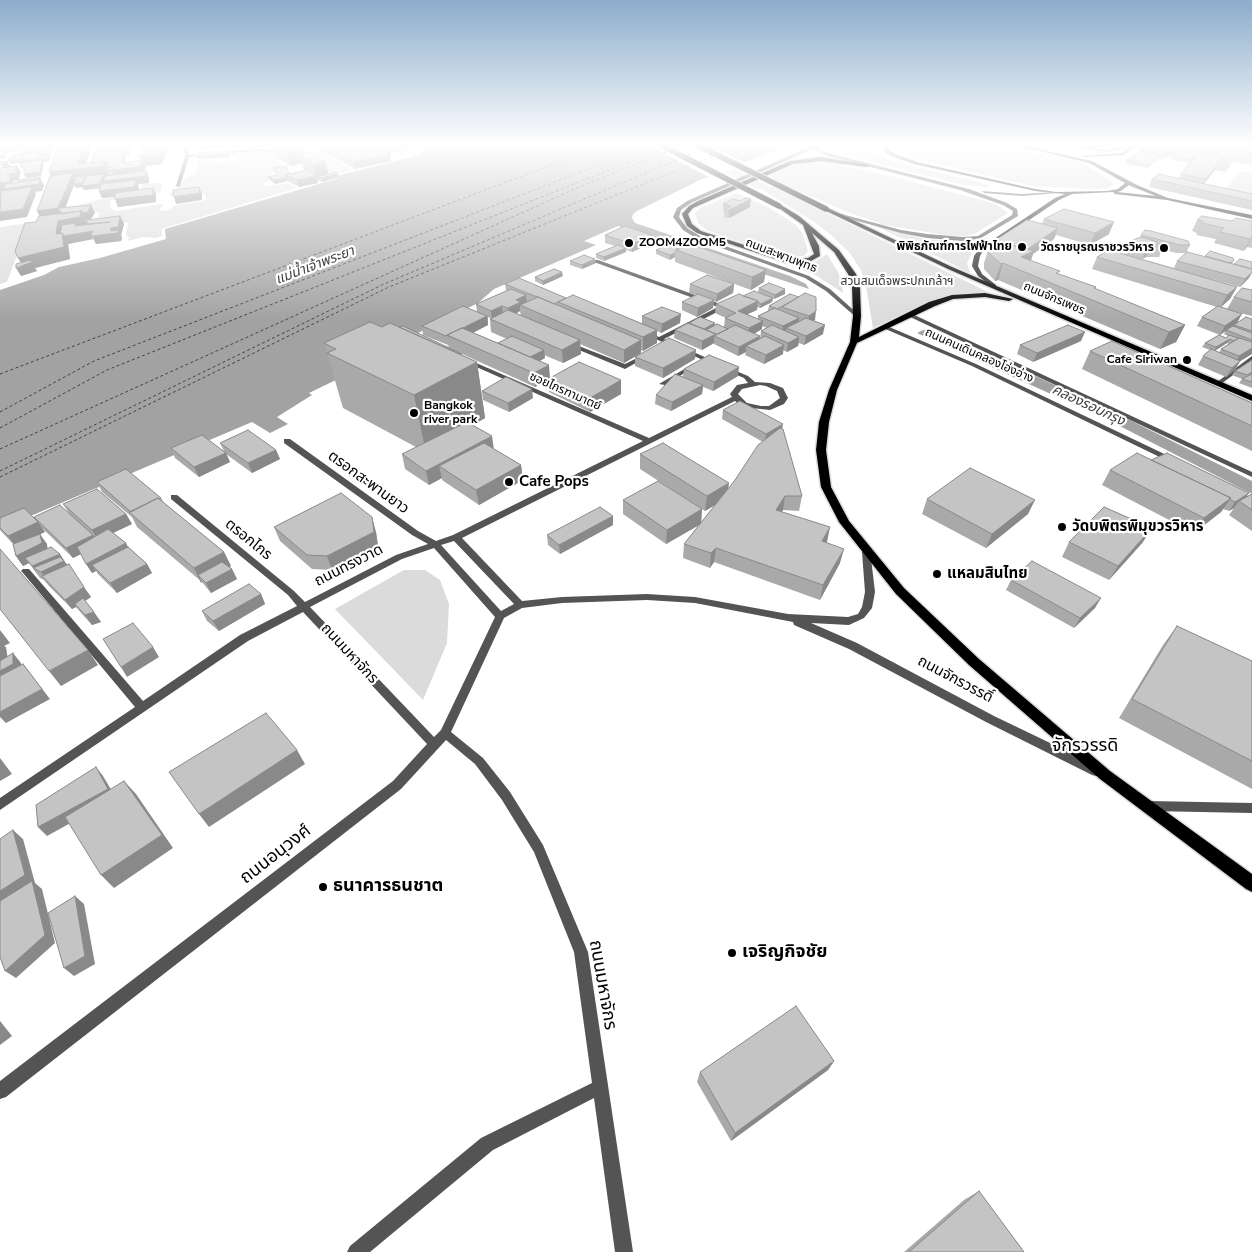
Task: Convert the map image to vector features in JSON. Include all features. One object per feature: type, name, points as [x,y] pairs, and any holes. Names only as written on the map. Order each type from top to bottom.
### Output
[{"type":"main road","points":[[697,203],[685,214],[689,225],[706,235],[792,261],[809,260],[818,255],[816,246],[803,222]]},
{"type":"main road","name":"ถนนจักรวรรดิ์","points":[[774,203],[803,222],[832,245],[846,263],[856,287],[857,316],[854,342],[833,390],[824,422],[821,450],[826,487],[844,522],[867,552],[930,621],[1105,775],[1252,884]]},
{"type":"main road","points":[[815,203],[950,268],[994,286]]},
{"type":"main road","name":"ถนนจักรเพชร","points":[[1050,203],[981,250],[977,256],[975,266],[980,275],[994,286],[1038,306],[1252,398]]},
{"type":"main road","points":[[1191,203],[1252,217]]},
{"type":"main road","points":[[854,342],[932,304],[952,297],[969,295],[997,296],[1038,306]]},
{"type":"street","name":"ถนนสะพานพุทธ","points":[[687,203],[679,209],[676,217],[685,230],[701,239],[807,277],[828,290],[857,316]]},
{"type":"street","points":[[834,213],[901,231],[927,236],[963,239],[980,237],[1015,216],[1015,210],[1003,203]]},
{"type":"street","points":[[596,261],[723,307]]},
{"type":"street","points":[[659,339],[731,303]]},
{"type":"street","name":"ถนนคนเดินคลองโอ่งอ่าง","points":[[909,316],[1012,361],[1252,475]]},
{"type":"street","name":"ถนนคนเดินคลองโอ่งอ่าง","points":[[888,325],[1186,466]]},
{"type":"street","points":[[640,331],[746,377],[752,383],[775,387],[784,394],[784,398],[776,406],[762,408],[746,405],[736,398]]},
{"type":"street","points":[[565,342],[624,367],[650,353]]},
{"type":"street","points":[[659,348],[668,343]]},
{"type":"street","name":"ซอยไกรฑามาตย์","points":[[453,355],[650,441]]},
{"type":"street","points":[[1218,384],[1252,358]]},
{"type":"street","points":[[663,384],[705,359]]},
{"type":"street","name":"ถนนทรงวาด","points":[[0,805],[244,638],[399,557],[456,537],[736,398],[734,394],[736,390],[745,384],[752,383]]},
{"type":"street","name":"ตรอกสะพานยาว","points":[[287,441],[415,533],[435,544],[500,616]]},
{"type":"street","name":"ตรอกไกร","points":[[174,497],[291,593],[304,606]]},
{"type":"street","points":[[456,537],[520,605],[500,616]]},
{"type":"street","name":"ถนนจักรวรรดิ์","points":[[520,605],[562,600],[677,598],[788,618],[849,621],[861,616],[867,608],[870,592],[867,552]]},
{"type":"street","points":[[26,571],[142,707]]},
{"type":"street","name":"ถนนมหาจักร","points":[[304,606],[435,745]]},
{"type":"street","name":"ถนนอนุวงศ์","points":[[0,1091],[396,786],[446,733],[500,616]]},
{"type":"street","name":"ถนนจักรวรรดิ์","points":[[788,618],[853,646],[990,719],[1105,775]]},
{"type":"street","name":"ถนนมหาจักร","points":[[446,733],[478,761],[506,796],[539,849],[581,952],[624,1252]]},
{"type":"street","points":[[1149,806],[1252,808]]},
{"type":"street","points":[[356,1252],[487,1144],[600,1087]]},
{"type":"green space","points":[[84,203],[110,203],[111,209],[117,211],[161,204],[163,205],[159,210],[166,211],[176,205],[246,203],[164,228],[161,230],[162,236],[156,238],[143,237],[128,241],[129,237],[126,235],[128,223],[97,220],[100,213],[70,207]]},
{"type":"green space","name":"สวนสมเด็จพระปกเกล้าฯ","points":[[711,203],[760,203],[796,225],[803,234],[808,251],[804,256],[785,256],[707,230],[699,224],[695,213],[700,208]]},
{"type":"green space","name":"สวนสมเด็จพระปกเกล้าฯ","points":[[784,203],[807,203],[990,293],[947,296],[927,302],[873,328],[866,286],[861,270],[849,252],[813,221]]},
{"type":"green space","name":"สวนสมเด็จพระปกเกล้าฯ","points":[[828,203],[994,203],[1008,213],[976,233],[966,236],[945,235],[885,225]]},
{"type":"green space","points":[[29,223],[7,282],[0,284],[0,227]]},
{"type":"green space","points":[[876,226],[927,239],[950,241],[988,238],[972,253],[967,263],[970,273]]},
{"type":"green space","points":[[827,254],[839,274],[843,293],[817,276],[783,262],[804,264],[815,262]]},
{"type":"green space","points":[[404,570],[425,570],[440,580],[449,604],[447,643],[423,700],[335,609]]},
{"type":"water","name":"แม่น้ำเจ้าพระยา","points":[[252,203],[652,203],[633,214],[632,218],[635,223],[790,276],[806,284],[809,289],[618,226],[584,241],[596,245],[494,289],[478,303],[406,339],[371,363],[309,393],[312,395],[277,417],[288,424],[270,433],[252,422],[0,529],[0,290],[44,275],[59,267],[100,258],[166,239],[165,229]]},
{"type":"water","name":"คลองรอบกรุง","points":[[928,328],[1130,420],[1252,481],[1252,494],[1110,421],[917,333]]},
{"type":"building","points":[[0,203],[25,203],[23,209],[0,212]]},
{"type":"building","points":[[40,203],[60,203],[58,208],[37,211]]},
{"type":"building","points":[[742,203],[729,210],[725,209],[731,206],[723,204]]},
{"type":"building","points":[[91,205],[88,212],[60,214],[61,211],[58,211],[59,208]]},
{"type":"building","points":[[1064,209],[1114,222],[1095,233],[1044,219]]},
{"type":"building","points":[[82,211],[79,217],[58,221],[56,234],[62,233],[64,247],[18,258],[15,251],[25,223],[36,222],[39,216]]},
{"type":"building","points":[[120,216],[118,227],[111,228],[111,231],[119,230],[117,233],[93,236],[91,234],[93,231],[64,236],[62,233],[60,234],[62,225],[76,223],[75,226],[110,222],[87,224],[87,220]]},
{"type":"building","points":[[1202,216],[1232,221],[1236,218],[1252,221],[1252,237],[1250,239],[1220,232],[1224,228],[1197,220]]},
{"type":"building","points":[[1027,220],[1058,228],[1028,249],[994,241]]},
{"type":"building","points":[[625,226],[652,235],[632,244],[605,235]]},
{"type":"building","points":[[1145,230],[1188,241],[1190,245],[1180,245],[1141,235]]},
{"type":"building","points":[[1141,237],[1158,242],[1154,246],[1162,249],[1149,249],[1146,251],[1127,247],[1133,240]]},
{"type":"building","points":[[994,241],[1034,251],[1021,257],[1060,271],[1056,273],[1096,287],[1094,288],[1185,325],[1169,332],[1003,263],[1001,264],[989,253],[989,247]]},
{"type":"building","points":[[690,244],[766,270],[752,277],[676,250]]},
{"type":"building","points":[[618,245],[626,248],[604,257],[596,254]]},
{"type":"building","points":[[668,245],[679,249],[670,255],[656,250]]},
{"type":"building","points":[[1109,250],[1237,287],[1227,295],[1097,257]]},
{"type":"building","points":[[1210,251],[1233,258],[1234,260],[1230,263],[1205,256]]},
{"type":"building","points":[[1187,252],[1252,269],[1252,272],[1245,279],[1177,261]]},
{"type":"building","points":[[584,255],[595,259],[582,265],[570,261]]},
{"type":"building","points":[[1240,259],[1252,262],[1252,269],[1234,264]]},
{"type":"building","points":[[31,260],[32,262],[16,268],[16,264]]},
{"type":"building","points":[[554,269],[562,272],[543,281],[535,277]]},
{"type":"building","points":[[707,275],[734,284],[717,294],[690,284]]},
{"type":"building","points":[[519,278],[566,298],[554,304],[505,284]]},
{"type":"building","points":[[769,283],[785,289],[775,295],[759,288]]},
{"type":"building","points":[[1242,288],[1252,290],[1252,302],[1234,297]]},
{"type":"building","points":[[511,289],[526,295],[516,300],[521,302],[508,308],[502,306],[491,311],[476,304]]},
{"type":"building","points":[[754,291],[773,298],[761,304],[758,301],[743,296]]},
{"type":"building","points":[[805,293],[816,297],[816,311],[809,316],[782,307]]},
{"type":"building","points":[[698,294],[714,300],[698,308],[682,302]]},
{"type":"building","points":[[739,294],[758,301],[738,311],[763,321],[749,328],[725,318],[736,313],[716,304]]},
{"type":"building","points":[[790,294],[799,297],[777,309],[769,306]]},
{"type":"building","points":[[573,295],[657,330],[643,337],[558,302]]},
{"type":"building","points":[[538,297],[641,340],[624,350],[520,305]]},
{"type":"building","points":[[463,306],[487,316],[446,336],[422,326]]},
{"type":"building","points":[[1218,306],[1242,314],[1225,326],[1202,317]]},
{"type":"building","points":[[662,307],[681,314],[662,324],[642,316]]},
{"type":"building","points":[[775,308],[799,318],[783,326],[758,316]]},
{"type":"building","points":[[508,310],[580,340],[562,350],[490,319]]},
{"type":"building","points":[[700,317],[715,323],[704,329],[689,323]]},
{"type":"building","points":[[1246,317],[1252,319],[1252,331],[1234,325]]},
{"type":"building","points":[[806,318],[825,325],[806,336],[786,328]]},
{"type":"building","points":[[370,322],[382,327],[390,323],[477,362],[414,395],[327,353],[336,349],[324,343]]},
{"type":"building","points":[[688,323],[716,334],[702,341],[675,330]]},
{"type":"building","points":[[717,324],[728,329],[715,335],[706,330]]},
{"type":"building","points":[[735,325],[760,336],[739,347],[714,336]]},
{"type":"building","points":[[772,325],[799,337],[788,343],[761,331]]},
{"type":"building","points":[[1068,325],[1085,332],[1037,353],[1020,345]]},
{"type":"building","points":[[403,326],[462,354],[399,327]]},
{"type":"building","points":[[1233,326],[1252,333],[1252,340],[1226,330]]},
{"type":"building","points":[[462,328],[549,365],[534,373],[447,335]]},
{"type":"building","points":[[1219,335],[1226,338],[1229,335],[1238,338],[1234,341],[1230,339],[1216,347],[1205,343]]},
{"type":"building","points":[[512,336],[544,350],[530,357],[498,343]]},
{"type":"building","points":[[765,336],[784,345],[766,355],[746,346]]},
{"type":"building","points":[[669,338],[696,350],[663,368],[635,357]]},
{"type":"building","points":[[1239,338],[1252,342],[1252,348],[1239,356],[1221,349]]},
{"type":"building","points":[[1112,341],[1252,403],[1252,426],[1090,351]]},
{"type":"building","points":[[1211,349],[1240,361],[1232,368],[1203,356]]},
{"type":"building","points":[[709,355],[739,367],[714,382],[684,369]]},
{"type":"building","points":[[1252,360],[1252,372],[1247,375],[1235,371]]},
{"type":"building","points":[[579,362],[621,380],[590,398],[548,379]]},
{"type":"building","points":[[675,374],[703,385],[672,402],[656,395]]},
{"type":"building","points":[[1252,374],[1252,382],[1242,379]]},
{"type":"building","points":[[506,377],[532,389],[508,403],[482,391]]},
{"type":"building","points":[[740,401],[783,424],[766,434],[723,410]]},
{"type":"building","points":[[467,422],[492,436],[426,471],[402,454]]},
{"type":"building","points":[[780,428],[783,429],[802,496],[785,496],[776,510],[830,527],[822,541],[844,549],[823,585],[716,548],[711,553],[684,544],[735,480],[758,445]]},
{"type":"building","points":[[248,430],[276,450],[248,463],[220,443]]},
{"type":"building","points":[[202,435],[226,453],[194,467],[171,448]]},
{"type":"building","points":[[484,443],[521,465],[476,490],[439,466]]},
{"type":"building","points":[[663,443],[729,483],[707,496],[640,454]]},
{"type":"building","points":[[1137,453],[1231,498],[1204,518],[1110,470]]},
{"type":"building","points":[[1167,453],[1249,493],[1235,502],[1229,499],[1231,498],[1151,460]]},
{"type":"building","points":[[970,468],[1035,500],[992,534],[927,499]]},
{"type":"building","points":[[126,469],[161,498],[131,512],[97,482]]},
{"type":"building","points":[[658,481],[702,509],[667,530],[623,500]]},
{"type":"building","points":[[97,489],[126,514],[92,530],[63,504]]},
{"type":"building","points":[[341,493],[372,517],[374,532],[327,556],[307,555],[274,527]]},
{"type":"building","points":[[1252,494],[1252,510],[1239,501]]},
{"type":"building","points":[[158,498],[224,552],[194,568],[129,512]]},
{"type":"building","points":[[60,505],[93,535],[66,548],[34,517]]},
{"type":"building","points":[[600,507],[613,516],[559,545],[547,535]]},
{"type":"building","points":[[1104,507],[1152,528],[1118,566],[1069,542]]},
{"type":"building","points":[[24,508],[38,522],[8,536],[0,528],[0,518]]},
{"type":"building","points":[[108,529],[126,543],[86,564],[77,547]]},
{"type":"building","points":[[40,534],[42,543],[16,556],[13,544]]},
{"type":"building","points":[[51,547],[60,554],[32,566],[25,558]]},
{"type":"building","points":[[128,547],[147,564],[110,583],[92,565]]},
{"type":"building","points":[[0,549],[88,650],[49,671],[0,609]]},
{"type":"building","points":[[60,557],[64,561],[41,572],[33,568]]},
{"type":"building","points":[[1032,561],[1101,598],[1080,618],[1011,580]]},
{"type":"building","points":[[222,562],[232,569],[206,583],[198,575]]},
{"type":"building","points":[[69,564],[84,587],[65,600],[42,576]]},
{"type":"building","points":[[249,584],[261,594],[213,621],[202,611]]},
{"type":"building","points":[[83,598],[94,612],[85,615],[75,604]]},
{"type":"building","points":[[133,623],[153,647],[121,667],[103,639]]},
{"type":"building","points":[[1177,626],[1252,661],[1252,761],[1132,699]]},
{"type":"building","points":[[13,653],[13,664],[0,671],[0,661]]},
{"type":"building","points":[[23,664],[42,689],[0,712],[0,676]]},
{"type":"building","points":[[266,713],[297,750],[199,814],[169,772]]},
{"type":"building","points":[[96,767],[108,789],[38,827],[36,805]]},
{"type":"building","points":[[124,781],[162,835],[101,875],[65,817]]},
{"type":"building","points":[[13,830],[25,875],[0,891],[0,839]]},
{"type":"building","points":[[32,881],[45,935],[5,971],[0,957],[0,901]]},
{"type":"building","points":[[75,896],[85,956],[64,968],[48,913]]},
{"type":"building","points":[[796,1006],[834,1061],[735,1133],[700,1072]]},
{"type":"building","points":[[979,1191],[1024,1252],[909,1252]]},
{"type":"ferry route","points":[[0,374],[450,203]]},
{"type":"ferry route","points":[[0,412],[94,361],[500,203]]},
{"type":"ferry route","points":[[0,428],[107,370],[525,203]]},
{"type":"ferry route","points":[[0,449],[543,203]]},
{"type":"ferry route","points":[[0,471],[384,284],[574,203]]},
{"type":"ferry route","points":[[0,477],[389,287],[596,203]]},
{"type":"place","name":"ZOOM4ZOOM5","points":[[629,243]]},
{"type":"place","name":"พิพิธภัณฑ์การไฟฟ้าไทย","points":[[1022,247]]},
{"type":"place","name":"วัดราชบุรณราชวรวิหาร","points":[[1164,248]]},
{"type":"place","name":"Cafe Siriwan","points":[[1187,360]]},
{"type":"place","name":"Bangkok river park","points":[[414,413]]},
{"type":"place","name":"Cafe Pops","points":[[509,482]]},
{"type":"place","name":"วัดบพิตรพิมุขวรวิหาร","points":[[1062,527]]},
{"type":"place","name":"แหลมสินไทย","points":[[937,574]]},
{"type":"place","name":"ธนาคารธนชาต","points":[[323,887]]},
{"type":"place","name":"เจริญกิจชัย","points":[[732,953]]},
{"type":"district","name":"จักรวรรดิ","points":[[1085,747]]}]
